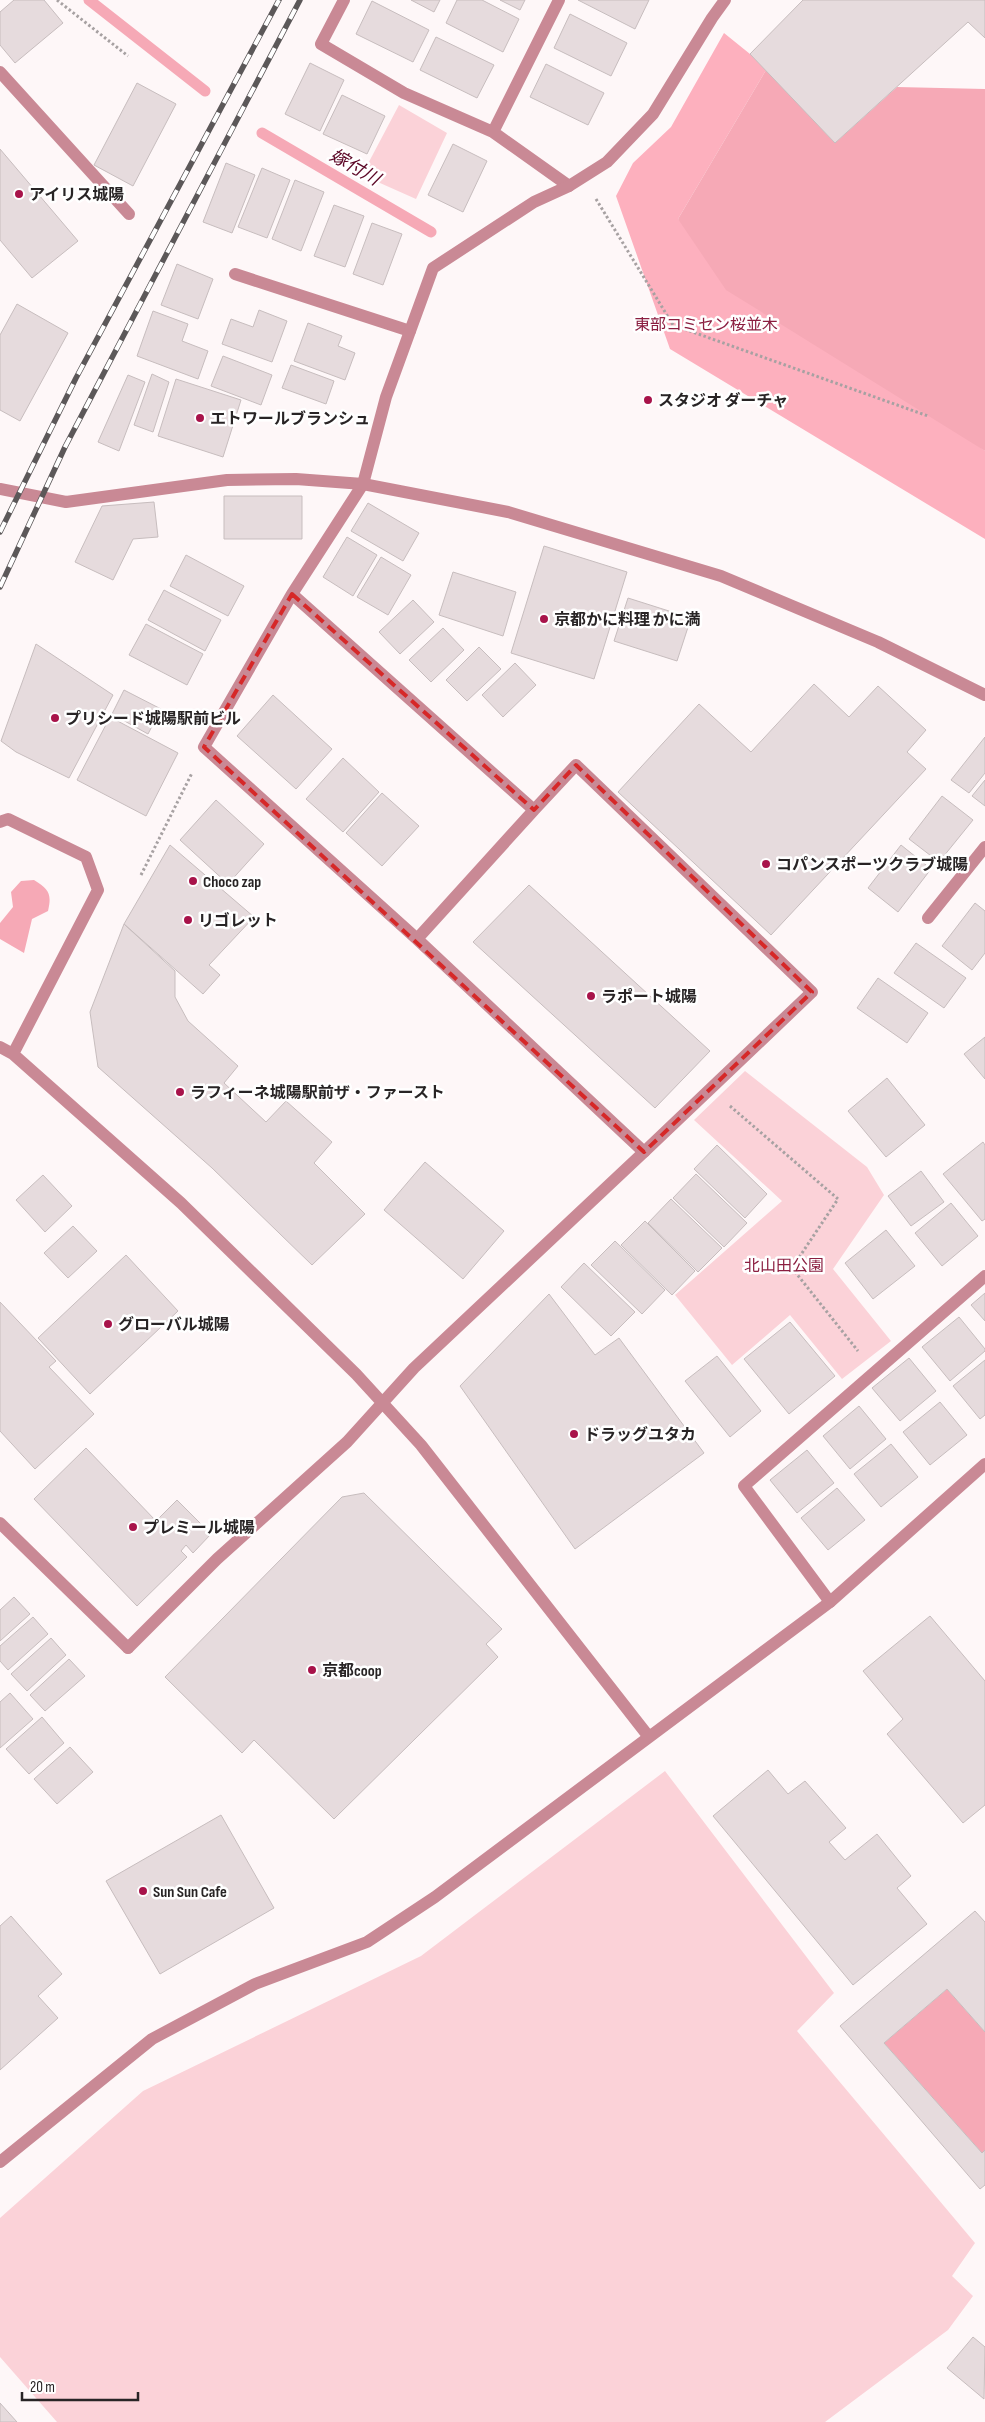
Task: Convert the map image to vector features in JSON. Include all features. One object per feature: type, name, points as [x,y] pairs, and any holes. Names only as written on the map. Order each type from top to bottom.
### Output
[{"type":"street","points":[[344,0],[321,44],[404,93],[465,122],[493,132],[569,186]]},
{"type":"street","points":[[493,132],[559,0]]},
{"type":"street","points":[[644,1152],[417,939],[204,747],[292,594],[363,484],[386,397],[433,268],[534,202],[569,186],[607,162],[653,114],[725,0]]},
{"type":"street","points":[[0,72],[128,214]]},
{"type":"street","points":[[235,274],[410,331]]},
{"type":"street","points":[[0,489],[66,502],[227,480],[296,479],[363,484],[508,512],[721,576],[878,642],[985,695]]},
{"type":"street","points":[[292,594],[534,810]]},
{"type":"street","points":[[0,1523],[128,1648],[217,1559],[347,1442],[383,1405],[414,1368],[812,992],[576,765],[417,939]]},
{"type":"street","points":[[0,822],[8,819],[86,857],[98,890],[13,1054]]},
{"type":"street","points":[[928,918],[985,848]]},
{"type":"street","points":[[0,1047],[13,1054],[181,1203],[356,1374],[421,1445],[649,1738]]},
{"type":"street","points":[[830,1602],[744,1486],[985,1276]]},
{"type":"street","points":[[0,2162],[152,2039],[255,1984],[367,1942],[435,1897],[830,1602],[985,1464]]},
{"type":"path","points":[[57,0],[128,56]]},
{"type":"path","points":[[583,177],[674,326],[928,416]]},
{"type":"path","points":[[141,875],[204,747]]},
{"type":"path","points":[[711,1089],[838,1198],[792,1268],[875,1372]]},
{"type":"highlighted area","points":[[292,594],[534,810],[576,765],[812,992],[644,1152],[204,747]]},
{"type":"green space","name":"東部コミセン桜並木","points":[[724,33],[766,70],[678,219],[985,451],[985,539],[670,349],[616,196],[633,163],[671,127]]},
{"type":"green space","points":[[399,105],[447,133],[416,199],[362,175]]},
{"type":"green space","name":"北山田公園","points":[[745,1071],[867,1167],[884,1195],[833,1269],[891,1341],[842,1379],[790,1315],[732,1365],[675,1295],[782,1201],[694,1120]]},
{"type":"green space","points":[[665,1771],[834,1993],[797,2031],[975,2243],[952,2276],[973,2296],[948,2330],[825,2422],[57,2422],[0,2357],[0,2218],[143,2091],[421,1956]]},
{"type":"shaded area","points":[[766,70],[835,143],[897,87],[985,89],[985,451],[726,290],[678,219]]},
{"type":"shaded area","points":[[34,880],[46,889],[50,900],[48,911],[32,919],[24,953],[0,939],[0,923],[13,907],[11,892],[21,881]]},
{"type":"shaded area","points":[[947,1989],[985,2032],[985,2150],[982,2153],[884,2043]]},
{"type":"building","points":[[14,0],[44,0],[63,23],[15,63],[0,45],[0,12]]},
{"type":"building","points":[[411,0],[440,0],[434,12]]},
{"type":"building","points":[[457,0],[482,0],[519,19],[503,52],[446,23]]},
{"type":"building","points":[[500,0],[525,0],[520,10]]},
{"type":"building","points":[[578,0],[649,0],[635,29]]},
{"type":"building","points":[[803,0],[985,0],[985,38],[968,22],[835,143],[750,54]]},
{"type":"building","points":[[372,1],[429,30],[413,62],[356,34]]},
{"type":"building","points":[[570,14],[627,43],[611,76],[554,48]]},
{"type":"building","points":[[436,37],[494,65],[477,98],[420,70]]},
{"type":"building","points":[[310,63],[344,80],[320,131],[285,114]]},
{"type":"building","points":[[546,64],[604,93],[588,125],[530,97]]},
{"type":"building","points":[[137,83],[176,104],[133,186],[94,165]]},
{"type":"building","points":[[342,95],[385,116],[367,154],[323,134]]},
{"type":"building","points":[[453,144],[487,161],[463,212],[428,195]]},
{"type":"building","name":"アイリス城陽","points":[[0,149],[78,241],[32,278],[0,240]]},
{"type":"building","points":[[226,163],[255,175],[232,233],[203,222]]},
{"type":"building","points":[[262,168],[290,180],[267,238],[238,227]]},
{"type":"building","points":[[295,180],[324,192],[301,251],[272,239]]},
{"type":"building","points":[[334,205],[364,216],[345,267],[314,256]]},
{"type":"building","points":[[372,223],[402,234],[383,285],[353,274]]},
{"type":"building","points":[[177,264],[213,279],[198,319],[161,305]]},
{"type":"building","points":[[17,304],[68,333],[20,421],[0,410],[0,335]]},
{"type":"building","points":[[259,310],[287,321],[272,362],[222,344],[231,319],[253,327]]},
{"type":"building","points":[[153,311],[188,324],[182,341],[208,351],[198,379],[137,356]]},
{"type":"building","points":[[308,323],[342,336],[338,346],[355,353],[345,380],[294,361]]},
{"type":"building","points":[[223,356],[272,375],[261,405],[211,386]]},
{"type":"building","points":[[291,365],[334,381],[326,404],[282,388]]},
{"type":"building","points":[[152,374],[169,382],[153,432],[134,425]]},
{"type":"building","points":[[128,375],[145,382],[119,451],[98,442]]},
{"type":"building","name":"エトワールブランシュ","points":[[176,379],[241,400],[223,457],[158,436]]},
{"type":"building","points":[[224,496],[302,496],[302,539],[224,539]]},
{"type":"building","points":[[154,502],[158,537],[133,539],[113,580],[75,562],[102,506]]},
{"type":"building","points":[[368,503],[419,533],[403,561],[351,531]]},
{"type":"building","points":[[347,537],[377,555],[353,596],[323,577]]},
{"type":"building","points":[[544,546],[627,572],[594,679],[511,653]]},
{"type":"building","points":[[186,555],[244,586],[228,616],[170,586]]},
{"type":"building","points":[[381,557],[411,575],[388,615],[357,597]]},
{"type":"building","points":[[453,572],[516,592],[503,636],[439,615]]},
{"type":"building","points":[[164,590],[221,620],[205,651],[148,620]]},
{"type":"building","points":[[628,598],[691,618],[677,661],[614,641]]},
{"type":"building","points":[[413,600],[434,622],[400,654],[379,632]]},
{"type":"building","points":[[146,624],[203,654],[187,685],[129,655]]},
{"type":"building","points":[[443,628],[464,650],[431,682],[409,660]]},
{"type":"building","name":"プリシード城陽駅前ビル","points":[[36,644],[113,695],[69,778],[16,752],[1,741]]},
{"type":"building","points":[[479,647],[501,669],[467,701],[446,680]]},
{"type":"building","points":[[515,663],[536,685],[503,717],[482,695]]},
{"type":"building","name":"コパンスポーツクラブ城陽","points":[[814,684],[849,717],[878,686],[926,730],[907,752],[926,769],[771,935],[618,792],[699,704],[751,752]]},
{"type":"building","points":[[124,690],[161,709],[148,734],[112,714]]},
{"type":"building","points":[[273,695],[332,749],[296,789],[237,736]]},
{"type":"building","points":[[110,717],[178,753],[146,816],[77,780]]},
{"type":"building","points":[[985,737],[985,773],[969,793],[951,780]]},
{"type":"building","points":[[343,758],[379,792],[343,832],[306,799]]},
{"type":"building","points":[[985,780],[985,806],[972,796]]},
{"type":"building","points":[[382,793],[419,826],[382,866],[346,833]]},
{"type":"building","points":[[942,796],[973,820],[939,862],[909,839]]},
{"type":"building","points":[[216,800],[264,844],[228,884],[180,840]]},
{"type":"building","name":"リゴレット","points":[[170,845],[254,917],[209,965],[220,975],[203,994],[124,924]]},
{"type":"building","points":[[901,845],[931,869],[898,912],[868,888]]},
{"type":"building","name":"ラポート城陽","points":[[529,885],[710,1051],[655,1108],[473,942]]},
{"type":"building","points":[[975,903],[985,911],[985,953],[972,970],[942,946]]},
{"type":"building","name":"ラフィーネ城陽駅前ザ・ファースト","points":[[124,924],[175,971],[175,997],[188,1021],[238,1066],[224,1083],[266,1122],[286,1101],[332,1142],[314,1163],[365,1214],[312,1265],[212,1168],[98,1067],[90,1012]]},
{"type":"building","points":[[916,943],[966,978],[944,1008],[894,973]]},
{"type":"building","points":[[878,978],[928,1013],[907,1043],[857,1008]]},
{"type":"building","points":[[985,1037],[985,1079],[964,1054]]},
{"type":"building","points":[[887,1078],[925,1125],[886,1157],[848,1111]]},
{"type":"building","points":[[983,1142],[985,1145],[985,1219],[982,1221],[943,1174]]},
{"type":"building","points":[[717,1145],[767,1194],[745,1218],[694,1169]]},
{"type":"building","points":[[425,1162],[504,1231],[463,1279],[384,1210]]},
{"type":"building","points":[[921,1171],[944,1202],[911,1226],[888,1196]]},
{"type":"building","points":[[696,1174],[747,1223],[724,1247],[673,1198]]},
{"type":"building","points":[[43,1175],[72,1206],[45,1232],[16,1200]]},
{"type":"building","points":[[671,1199],[722,1248],[698,1272],[648,1223]]},
{"type":"building","points":[[951,1203],[978,1236],[942,1266],[915,1233]]},
{"type":"building","points":[[645,1221],[695,1271],[672,1295],[621,1245]]},
{"type":"building","points":[[73,1226],[97,1251],[68,1278],[44,1253]]},
{"type":"building","points":[[886,1230],[915,1266],[873,1299],[845,1263]]},
{"type":"building","points":[[615,1241],[665,1290],[642,1314],[591,1265]]},
{"type":"building","name":"グローバル城陽","points":[[126,1255],[178,1311],[90,1394],[38,1338]]},
{"type":"building","points":[[584,1263],[635,1312],[611,1336],[561,1287]]},
{"type":"building","points":[[985,1293],[985,1321],[971,1305]]},
{"type":"building","points":[[549,1294],[595,1355],[619,1338],[704,1453],[575,1549],[460,1386]]},
{"type":"building","points":[[0,1302],[56,1361],[49,1367],[94,1414],[35,1469],[0,1431]]},
{"type":"building","points":[[959,1317],[985,1351],[950,1381],[922,1347]]},
{"type":"building","points":[[790,1322],[835,1376],[789,1414],[744,1359]]},
{"type":"building","points":[[717,1356],[761,1411],[730,1437],[685,1381]]},
{"type":"building","points":[[909,1358],[936,1391],[900,1421],[872,1388]]},
{"type":"building","points":[[985,1360],[985,1415],[980,1419],[953,1386]]},
{"type":"building","points":[[940,1402],[967,1435],[930,1465],[903,1432]]},
{"type":"building","points":[[859,1406],[886,1439],[850,1469],[823,1436]]},
{"type":"building","points":[[891,1444],[918,1477],[881,1507],[854,1474]]},
{"type":"building","name":"プレミール城陽","points":[[86,1448],[156,1521],[177,1500],[211,1534],[193,1553],[186,1545],[181,1551],[187,1557],[137,1606],[34,1499]]},
{"type":"building","points":[[807,1450],[834,1483],[797,1513],[770,1480]]},
{"type":"building","points":[[837,1488],[865,1520],[828,1550],[801,1518]]},
{"type":"building","points":[[364,1493],[502,1629],[486,1644],[498,1657],[334,1819],[254,1740],[242,1753],[165,1677],[342,1497]]},
{"type":"building","points":[[14,1597],[30,1614],[0,1641],[0,1610]]},
{"type":"building","points":[[930,1616],[985,1681],[985,1805],[963,1823],[887,1734],[903,1719],[863,1671]]},
{"type":"building","points":[[33,1617],[48,1634],[8,1670],[0,1661],[0,1646]]},
{"type":"building","points":[[51,1638],[66,1655],[27,1691],[11,1674]]},
{"type":"building","points":[[69,1659],[85,1676],[45,1711],[30,1695]]},
{"type":"building","points":[[10,1693],[33,1719],[0,1748],[0,1702]]},
{"type":"building","points":[[42,1717],[64,1743],[29,1774],[6,1749]]},
{"type":"building","points":[[70,1747],[93,1772],[57,1804],[34,1779]]},
{"type":"building","points":[[768,1770],[788,1794],[805,1781],[846,1828],[829,1842],[845,1860],[877,1834],[911,1876],[897,1888],[927,1924],[853,1985],[713,1816]]},
{"type":"building","points":[[221,1815],[274,1908],[160,1974],[106,1881]]},
{"type":"building","points":[[975,1911],[985,1922],[985,2032],[947,1989],[884,2043],[982,2153],[985,2150],[985,2185],[980,2189],[840,2026]]},
{"type":"building","points":[[11,1916],[62,1974],[38,1996],[58,2018],[0,2070],[0,1926]]},
{"type":"building","points":[[973,2337],[985,2347],[984,2399],[947,2368]]},
{"type":"building","points":[[0,2403],[17,2422],[0,2422]]},
{"type":"waterway","name":"嫁付川","points":[[89,0],[205,91]]},
{"type":"waterway","name":"嫁付川","points":[[262,133],[431,232]]},
{"type":"railway","points":[[0,532],[76,378],[279,0]]},
{"type":"railway","points":[[0,587],[65,447],[300,0]]},
{"type":"place","name":"アイリス城陽","points":[[19,194]]},
{"type":"place","name":"スタジオ ダーチャ","points":[[648,400]]},
{"type":"place","name":"エトワールブランシュ","points":[[200,418]]},
{"type":"place","name":"京都かに料理 かに満","points":[[544,619]]},
{"type":"place","name":"プリシード城陽駅前ビル","points":[[55,718]]},
{"type":"place","name":"コパンスポーツクラブ城陽","points":[[766,864]]},
{"type":"place","name":"Choco zap","points":[[193,881]]},
{"type":"place","name":"リゴレット","points":[[188,920]]},
{"type":"place","name":"ラポート城陽","points":[[591,996]]},
{"type":"place","name":"ラフィーネ城陽駅前ザ・ファースト","points":[[180,1092]]},
{"type":"place","name":"グローバル城陽","points":[[108,1324]]},
{"type":"place","name":"ドラッグユタカ","points":[[574,1434]]},
{"type":"place","name":"プレミール城陽","points":[[133,1527]]},
{"type":"place","name":"京都coop","points":[[312,1670]]},
{"type":"place","name":"Sun Sun Cafe","points":[[143,1891]]}]
